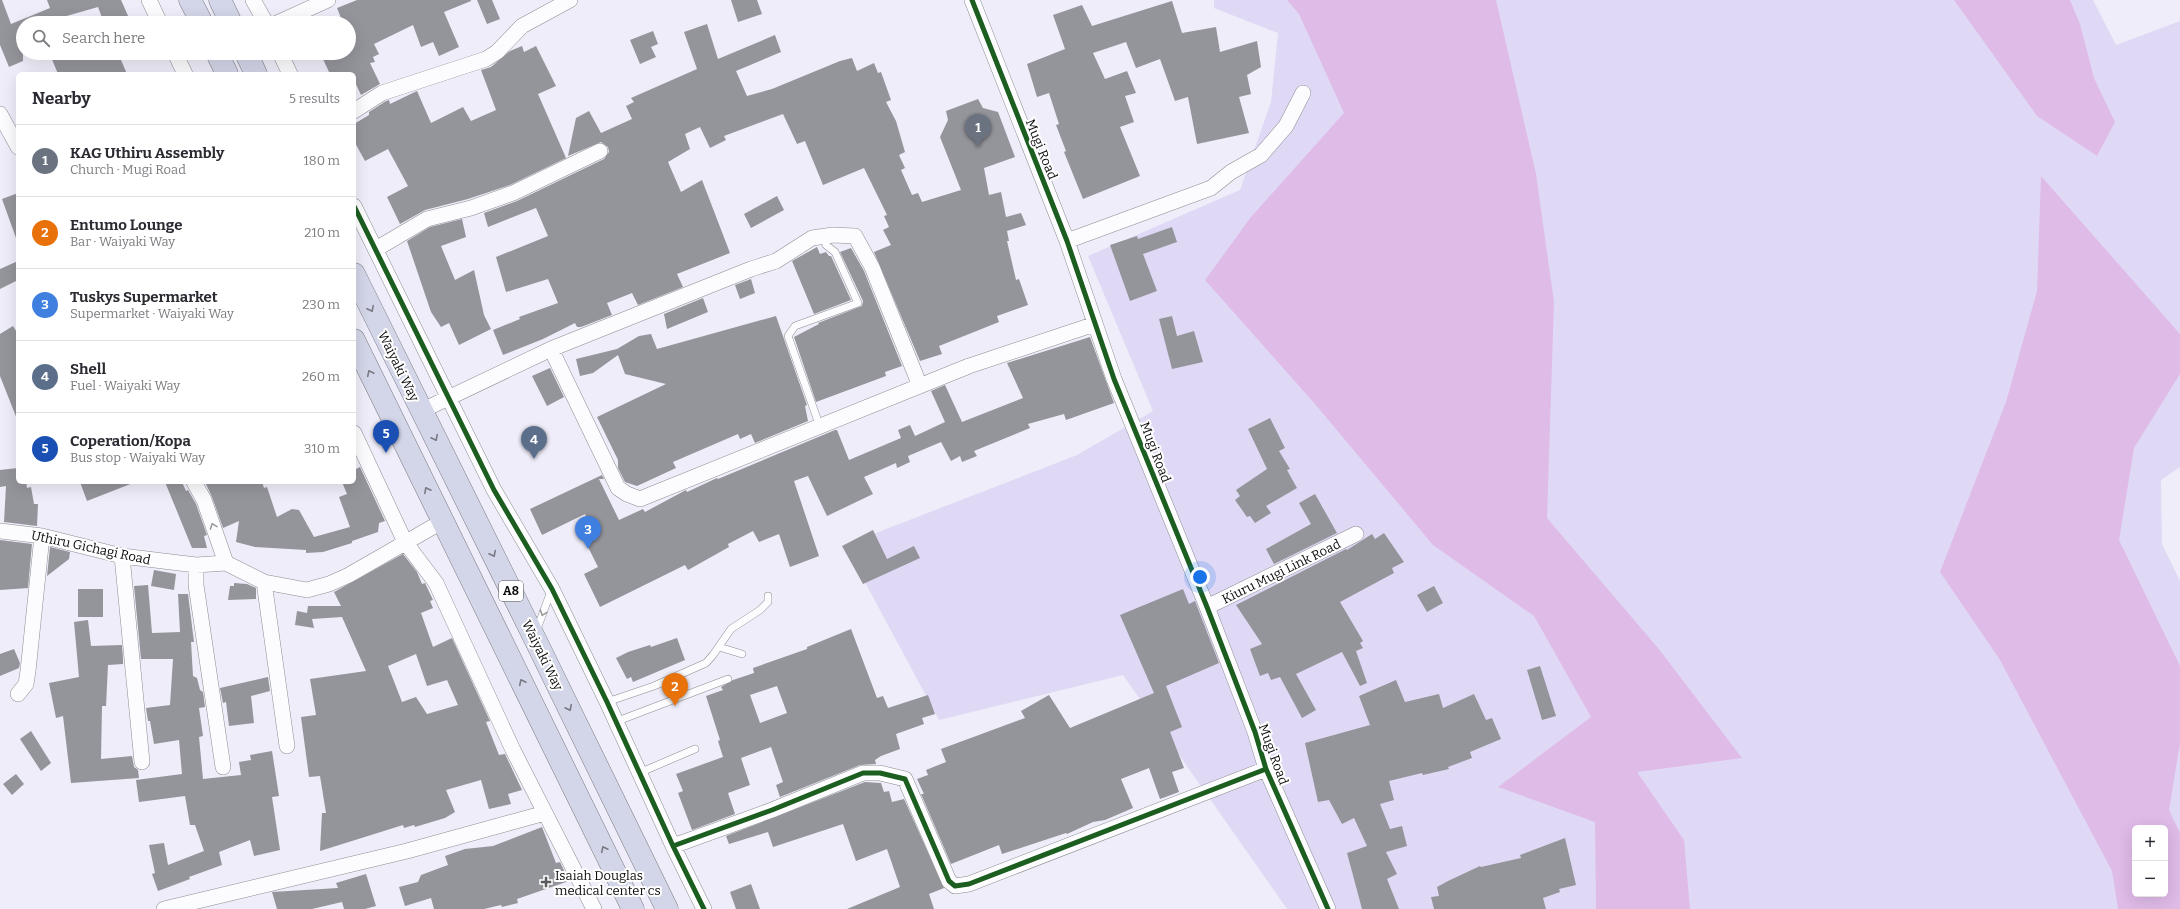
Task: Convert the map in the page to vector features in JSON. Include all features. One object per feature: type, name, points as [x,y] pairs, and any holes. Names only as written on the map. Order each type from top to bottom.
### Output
[{"type":"highway","points":[[190,0],[198,16]]},
{"type":"highway","points":[[220,0],[228,16]]},
{"type":"highway","points":[[220,60],[226,72]]},
{"type":"highway","points":[[249,60],[255,72]]},
{"type":"highway","name":"Waiyaki Way","points":[[356,278],[667,909]]},
{"type":"highway","name":"A8","points":[[356,344],[634,909]]},
{"type":"street","points":[[149,0],[157,16]]},
{"type":"street","points":[[253,0],[262,16]]},
{"type":"street","points":[[293,16],[328,0]]},
{"type":"street","points":[[356,110],[382,93],[486,59],[497,52],[522,26],[570,0]]},
{"type":"street","name":"Mugi Road","points":[[973,0],[1068,241],[1114,379],[1207,607],[1255,732],[1266,769],[1328,909]]},
{"type":"street","points":[[178,60],[184,72]]},
{"type":"street","points":[[283,60],[289,72]]},
{"type":"street","points":[[1068,241],[1211,188],[1231,172],[1261,155],[1286,126],[1303,93]]},
{"type":"street","points":[[0,114],[16,143]]},
{"type":"street","points":[[376,249],[428,219],[471,208],[513,193],[600,151]]},
{"type":"street","points":[[356,210],[494,490],[552,589],[704,909]]},
{"type":"street","points":[[421,411],[449,399],[551,349],[751,268],[776,261],[812,238],[833,235],[855,236],[872,267],[920,386]]},
{"type":"street","points":[[551,349],[618,488],[640,500],[969,366],[1095,324]]},
{"type":"street","points":[[356,437],[405,542],[436,583],[588,907]]},
{"type":"street","points":[[195,484],[204,500],[226,562],[264,582],[307,590],[329,584],[349,575],[443,521]]},
{"type":"street","name":"Uthiru Gichagi Road","points":[[0,531],[42,536],[122,556],[196,565],[226,562]]},
{"type":"street","name":"Kiuru Mugi Link Road","points":[[1207,607],[1356,534]]},
{"type":"street","points":[[18,694],[26,684],[28,671],[42,536]]},
{"type":"street","points":[[122,556],[142,762]]},
{"type":"street","points":[[196,565],[196,585],[223,767]]},
{"type":"street","points":[[264,582],[287,746]]},
{"type":"street","points":[[673,846],[772,810],[862,773],[880,773],[905,779],[949,881],[955,886],[970,884],[1266,769]]},
{"type":"street","points":[[164,909],[407,851],[545,813]]},
{"type":"lane","points":[[820,427],[788,336],[795,326],[858,303],[834,252],[826,245]]},
{"type":"lane","points":[[534,637],[552,589]]},
{"type":"lane","points":[[607,702],[697,668],[706,663],[736,624],[764,607],[768,602],[768,596]]},
{"type":"lane","points":[[719,647],[742,654]]},
{"type":"lane","points":[[615,722],[728,679]]},
{"type":"lane","points":[[639,773],[695,749]]},
{"type":"shaded area","points":[[1214,0],[2093,0],[2116,45],[2180,21],[2180,467],[2161,480],[2162,544],[2180,581],[2180,909],[1287,909],[1123,675],[939,720],[845,545],[1077,455],[1153,411],[1088,256],[1240,190],[1271,102],[1278,33],[1214,8]]},
{"type":"shaded area","points":[[1287,0],[1496,0],[1536,174],[1554,302],[1547,518],[1658,648],[1742,758],[1637,772],[1684,840],[1690,909],[1596,909],[1595,822],[1498,787],[1591,717],[1534,616],[1433,545],[1315,404],[1205,280],[1251,217],[1344,113],[1299,14]]},
{"type":"shaded area","points":[[1954,0],[2070,0],[2080,24],[2094,78],[2115,122],[2097,156],[2037,116]]},
{"type":"shaded area","points":[[2041,176],[2180,334],[2180,374],[2134,448],[2119,540],[2180,666],[2180,743],[2169,810],[2180,833],[2180,909],[2118,909],[2112,871],[2000,660],[1940,572],[2006,402],[2037,291]]},
{"type":"building","points":[[0,0],[2,0],[11,24],[16,22],[16,60],[23,61],[9,67],[0,45]]},
{"type":"building","points":[[47,0],[121,0],[128,16],[101,16],[98,7],[66,16],[30,16],[50,8]]},
{"type":"building","points":[[357,0],[471,0],[444,12],[459,47],[439,56],[433,42],[421,47],[413,25],[374,44],[379,54],[373,57],[375,62],[370,63],[380,84],[361,95],[356,84],[356,72],[329,72],[323,60],[356,60],[356,16],[340,16],[337,8]]},
{"type":"building","points":[[477,0],[492,0],[500,19],[487,24]]},
{"type":"building","points":[[731,0],[757,0],[762,14],[738,22]]},
{"type":"building","points":[[1172,1],[1182,33],[1216,27],[1220,52],[1257,41],[1261,67],[1247,75],[1251,94],[1239,97],[1249,133],[1197,144],[1188,97],[1175,101],[1160,59],[1136,68],[1126,42],[1093,53],[1105,79],[1127,71],[1136,93],[1125,96],[1134,122],[1120,127],[1140,176],[1083,199],[1064,152],[1066,151],[1056,125],[1059,124],[1049,93],[1037,97],[1027,64],[1065,49],[1053,15],[1082,5],[1092,26]]},
{"type":"building","points":[[707,24],[718,59],[775,35],[781,52],[736,71],[747,96],[772,89],[840,61],[852,58],[857,71],[874,63],[878,73],[881,72],[891,100],[886,102],[896,121],[905,152],[899,155],[905,168],[901,170],[912,195],[918,193],[922,202],[961,190],[940,137],[948,120],[946,111],[978,99],[983,108],[998,112],[1015,157],[984,168],[989,195],[1001,192],[1006,217],[1021,213],[1026,225],[1007,231],[1009,241],[1007,241],[1016,280],[1019,279],[1028,305],[997,316],[999,322],[939,346],[942,354],[920,361],[874,252],[891,245],[883,230],[889,227],[884,216],[887,215],[864,168],[823,185],[805,141],[797,144],[783,114],[724,136],[726,140],[710,148],[700,127],[685,134],[690,149],[668,162],[681,192],[702,180],[730,253],[677,274],[683,287],[638,305],[632,293],[607,303],[612,315],[581,327],[577,327],[575,323],[543,339],[503,355],[493,330],[520,319],[519,317],[558,303],[548,279],[506,292],[496,257],[548,236],[536,208],[488,227],[484,213],[517,201],[604,159],[609,152],[608,147],[601,142],[568,156],[576,118],[589,111],[601,133],[632,119],[626,106],[634,102],[631,98],[697,69],[684,32]]},
{"type":"building","points":[[653,31],[658,44],[651,47],[656,57],[640,64],[630,40]]},
{"type":"building","points":[[522,46],[524,52],[536,46],[556,86],[538,94],[566,158],[510,185],[468,199],[425,210],[400,224],[387,197],[408,186],[388,149],[365,161],[356,145],[356,123],[369,115],[369,112],[386,101],[389,100],[390,104],[417,91],[431,123],[463,107],[471,121],[496,110],[481,70],[491,67],[510,51]]},
{"type":"building","points":[[52,60],[121,60],[126,72],[57,72]]},
{"type":"building","points":[[16,194],[16,238],[2,199]]},
{"type":"building","points":[[777,196],[784,210],[751,228],[744,214]]},
{"type":"building","points":[[462,219],[466,237],[441,246],[455,280],[474,270],[484,315],[491,329],[459,345],[449,323],[441,327],[431,312],[407,241],[430,227]]},
{"type":"building","points":[[1172,227],[1177,242],[1143,254],[1157,291],[1130,301],[1110,245],[1137,236],[1138,239]]},
{"type":"building","points":[[817,247],[820,254],[826,252],[829,256],[831,256],[851,300],[814,314],[792,261]]},
{"type":"building","points":[[851,248],[864,271],[902,366],[885,372],[886,376],[816,402],[794,337],[819,324],[818,323],[862,306],[863,301],[840,252]]},
{"type":"building","points":[[16,262],[16,281],[0,289],[0,269]]},
{"type":"building","points":[[751,279],[755,293],[740,299],[735,285]]},
{"type":"building","points":[[703,298],[708,312],[667,329],[664,314]]},
{"type":"building","points":[[776,316],[807,405],[805,406],[808,421],[755,443],[751,434],[740,439],[738,434],[673,462],[676,468],[637,486],[625,482],[618,468],[618,460],[597,417],[666,384],[625,374],[618,355],[593,373],[580,376],[576,359],[617,349],[639,336],[651,334],[657,349]]},
{"type":"building","points":[[1172,316],[1177,336],[1194,331],[1203,362],[1172,369],[1159,319]]},
{"type":"building","points":[[13,326],[16,331],[16,416],[0,376],[0,334]]},
{"type":"building","points":[[1090,337],[1114,403],[1066,420],[1064,414],[1028,424],[1030,428],[974,451],[977,456],[962,462],[960,456],[951,461],[941,442],[908,456],[910,462],[897,468],[896,463],[864,477],[873,494],[827,516],[808,476],[794,481],[819,556],[790,567],[779,534],[759,542],[753,531],[728,544],[729,547],[688,570],[685,565],[600,607],[584,574],[598,567],[586,543],[596,538],[585,514],[542,535],[530,509],[602,475],[604,479],[599,479],[619,520],[643,509],[645,512],[686,490],[687,492],[717,478],[718,479],[835,430],[837,430],[849,460],[901,438],[898,430],[910,425],[915,436],[945,422],[931,391],[945,385],[962,422],[1023,398],[1007,363]]},
{"type":"building","points":[[550,368],[564,397],[547,406],[532,376]]},
{"type":"building","points":[[1270,418],[1285,448],[1279,451],[1290,469],[1287,470],[1297,488],[1266,506],[1271,513],[1255,523],[1250,516],[1247,517],[1235,500],[1240,496],[1236,490],[1267,469],[1248,429]]},
{"type":"building","points":[[360,467],[385,521],[379,523],[378,532],[352,541],[352,543],[323,552],[306,553],[306,550],[255,547],[236,542],[239,521],[223,528],[206,484],[263,484],[264,488],[267,487],[277,517],[292,509],[299,510],[314,537],[350,527],[339,497],[347,494],[343,484],[356,484],[356,469]]},
{"type":"building","points":[[16,468],[16,484],[26,484],[27,488],[31,487],[34,504],[38,504],[37,526],[4,522],[6,486],[0,487],[0,470]]},
{"type":"building","points":[[81,484],[130,484],[87,501]]},
{"type":"building","points":[[166,484],[183,484],[186,491],[188,490],[196,504],[207,535],[204,536],[207,548],[192,548]]},
{"type":"building","points":[[1315,494],[1337,533],[1274,564],[1266,549],[1311,524],[1299,503]]},
{"type":"building","points":[[873,530],[887,559],[914,546],[920,558],[863,584],[842,546]]},
{"type":"building","points":[[1384,533],[1404,562],[1392,568],[1394,573],[1340,602],[1363,641],[1360,643],[1363,648],[1356,651],[1367,683],[1360,686],[1342,652],[1296,674],[1316,710],[1302,718],[1280,677],[1271,680],[1268,673],[1260,676],[1250,649],[1262,644],[1236,605],[1346,549],[1347,550],[1372,534],[1375,539]]},
{"type":"building","points":[[0,540],[32,544],[28,588],[0,590]]},
{"type":"building","points":[[50,547],[70,552],[69,559],[47,576]]},
{"type":"building","points":[[403,554],[417,572],[422,584],[425,583],[433,600],[430,601],[433,608],[421,613],[433,647],[452,638],[490,721],[486,722],[499,755],[505,754],[522,790],[508,794],[511,804],[489,809],[481,780],[446,790],[455,812],[445,818],[415,827],[414,825],[404,828],[403,825],[320,851],[322,813],[326,813],[320,776],[309,777],[301,717],[316,715],[310,679],[366,671],[342,617],[312,619],[314,628],[295,625],[297,611],[307,613],[308,606],[341,606],[334,592]],"holes":[[[416,654],[427,686],[447,680],[458,705],[427,714],[416,697],[402,702],[388,666]]]},
{"type":"building","points":[[154,570],[176,574],[174,590],[151,586]]},
{"type":"building","points":[[234,583],[247,584],[256,588],[256,599],[228,600],[230,586],[234,586]]},
{"type":"building","points":[[148,585],[152,633],[180,632],[178,594],[188,594],[194,642],[191,642],[193,676],[197,678],[200,690],[203,692],[205,707],[199,708],[203,736],[199,737],[203,779],[241,775],[239,762],[251,760],[250,755],[272,751],[279,796],[272,797],[280,850],[254,856],[250,840],[219,852],[222,865],[189,877],[190,879],[158,891],[152,874],[155,873],[149,845],[164,843],[168,865],[204,851],[195,825],[190,825],[185,796],[139,802],[136,780],[182,774],[179,740],[154,744],[150,721],[148,721],[146,708],[170,705],[173,659],[141,659],[134,586]]},
{"type":"building","points":[[1434,586],[1443,603],[1427,612],[1417,595]]},
{"type":"building","points":[[78,589],[103,589],[103,617],[78,617]]},
{"type":"building","points":[[1183,589],[1189,604],[1195,601],[1219,663],[1166,686],[1182,727],[1170,732],[1184,768],[1172,772],[1179,792],[1160,799],[1149,768],[1121,779],[1133,808],[1105,820],[1093,822],[1067,834],[1066,833],[1002,854],[999,845],[951,864],[921,794],[924,794],[917,779],[928,775],[926,770],[946,762],[941,749],[1025,718],[1021,711],[1049,695],[1070,728],[1154,693],[1120,615]]},
{"type":"building","points":[[88,620],[91,646],[122,645],[123,664],[108,665],[106,706],[102,706],[101,759],[132,756],[134,767],[138,770],[139,778],[71,783],[63,716],[56,718],[49,683],[79,677],[74,622]]},
{"type":"building","points":[[851,629],[877,698],[883,696],[888,708],[928,695],[935,714],[922,718],[924,724],[896,734],[900,749],[881,756],[875,760],[876,764],[860,765],[780,797],[776,785],[783,782],[771,747],[741,758],[750,785],[728,793],[735,814],[692,830],[678,793],[683,791],[676,774],[723,757],[718,741],[720,740],[706,696],[723,690],[721,687],[733,680],[754,673],[753,668],[807,649],[807,647]],"holes":[[[777,686],[787,713],[760,723],[750,695]]]},
{"type":"building","points":[[677,638],[685,660],[633,682],[631,677],[627,679],[616,658],[628,652],[650,645],[651,647]]},
{"type":"building","points":[[14,649],[20,663],[19,668],[0,676],[0,654]]},
{"type":"building","points":[[1540,666],[1556,716],[1542,720],[1527,670]]},
{"type":"building","points":[[268,677],[270,691],[251,696],[254,723],[229,726],[226,702],[223,703],[220,688]]},
{"type":"building","points":[[1396,680],[1405,702],[1439,694],[1443,708],[1474,694],[1486,720],[1492,718],[1501,739],[1470,752],[1472,758],[1448,767],[1449,769],[1423,775],[1422,773],[1389,781],[1394,800],[1380,804],[1390,829],[1402,826],[1407,846],[1386,852],[1397,874],[1387,879],[1399,909],[1362,909],[1347,853],[1367,846],[1354,818],[1342,824],[1329,800],[1318,802],[1305,743],[1370,725],[1359,696]]},
{"type":"building","points":[[31,731],[51,763],[41,771],[20,739]]},
{"type":"building","points":[[16,774],[24,784],[12,795],[3,784]]},
{"type":"building","points":[[865,782],[881,783],[884,792],[889,791],[892,802],[904,799],[944,888],[929,894],[934,909],[847,909],[900,887],[887,849],[856,861],[843,824],[773,847],[768,832],[729,844],[726,836]]},
{"type":"building","points":[[542,827],[556,863],[560,862],[569,881],[517,899],[518,903],[502,907],[501,905],[484,909],[434,909],[431,898],[405,906],[399,887],[418,882],[421,875],[448,865],[445,856],[465,849],[493,846]]},
{"type":"building","points":[[1565,838],[1576,885],[1559,889],[1560,892],[1543,898],[1546,909],[1434,909],[1431,897],[1439,896],[1437,887],[1448,881],[1480,866],[1521,858],[1520,855]]},
{"type":"building","points":[[366,874],[376,906],[365,909],[344,909],[342,902],[312,909],[277,909],[272,892],[338,888],[336,883]]},
{"type":"building","points":[[751,884],[760,909],[736,909],[730,892]]},
{"type":"cycle path","points":[[972,0],[1067,241],[1114,379],[1207,607],[1255,732],[1266,769],[1328,909]]},
{"type":"cycle path","points":[[356,210],[494,490],[552,589],[704,909]]},
{"type":"cycle path","points":[[673,846],[772,810],[863,773],[880,773],[905,779],[949,881],[955,886],[969,884],[1266,769]]},
{"type":"place","name":"KAG Uthiru Assembly","points":[[978,147]]},
{"type":"place","name":"Coperation/Kopa","points":[[386,453]]},
{"type":"place","name":"Shell","points":[[534,459]]},
{"type":"place","name":"Tuskys Supermarket","points":[[588,549]]},
{"type":"place","name":"Entumo Lounge","points":[[675,706]]},
{"type":"place","name":"Isaiah Douglas medical center cs","points":[[546,882]]}]
